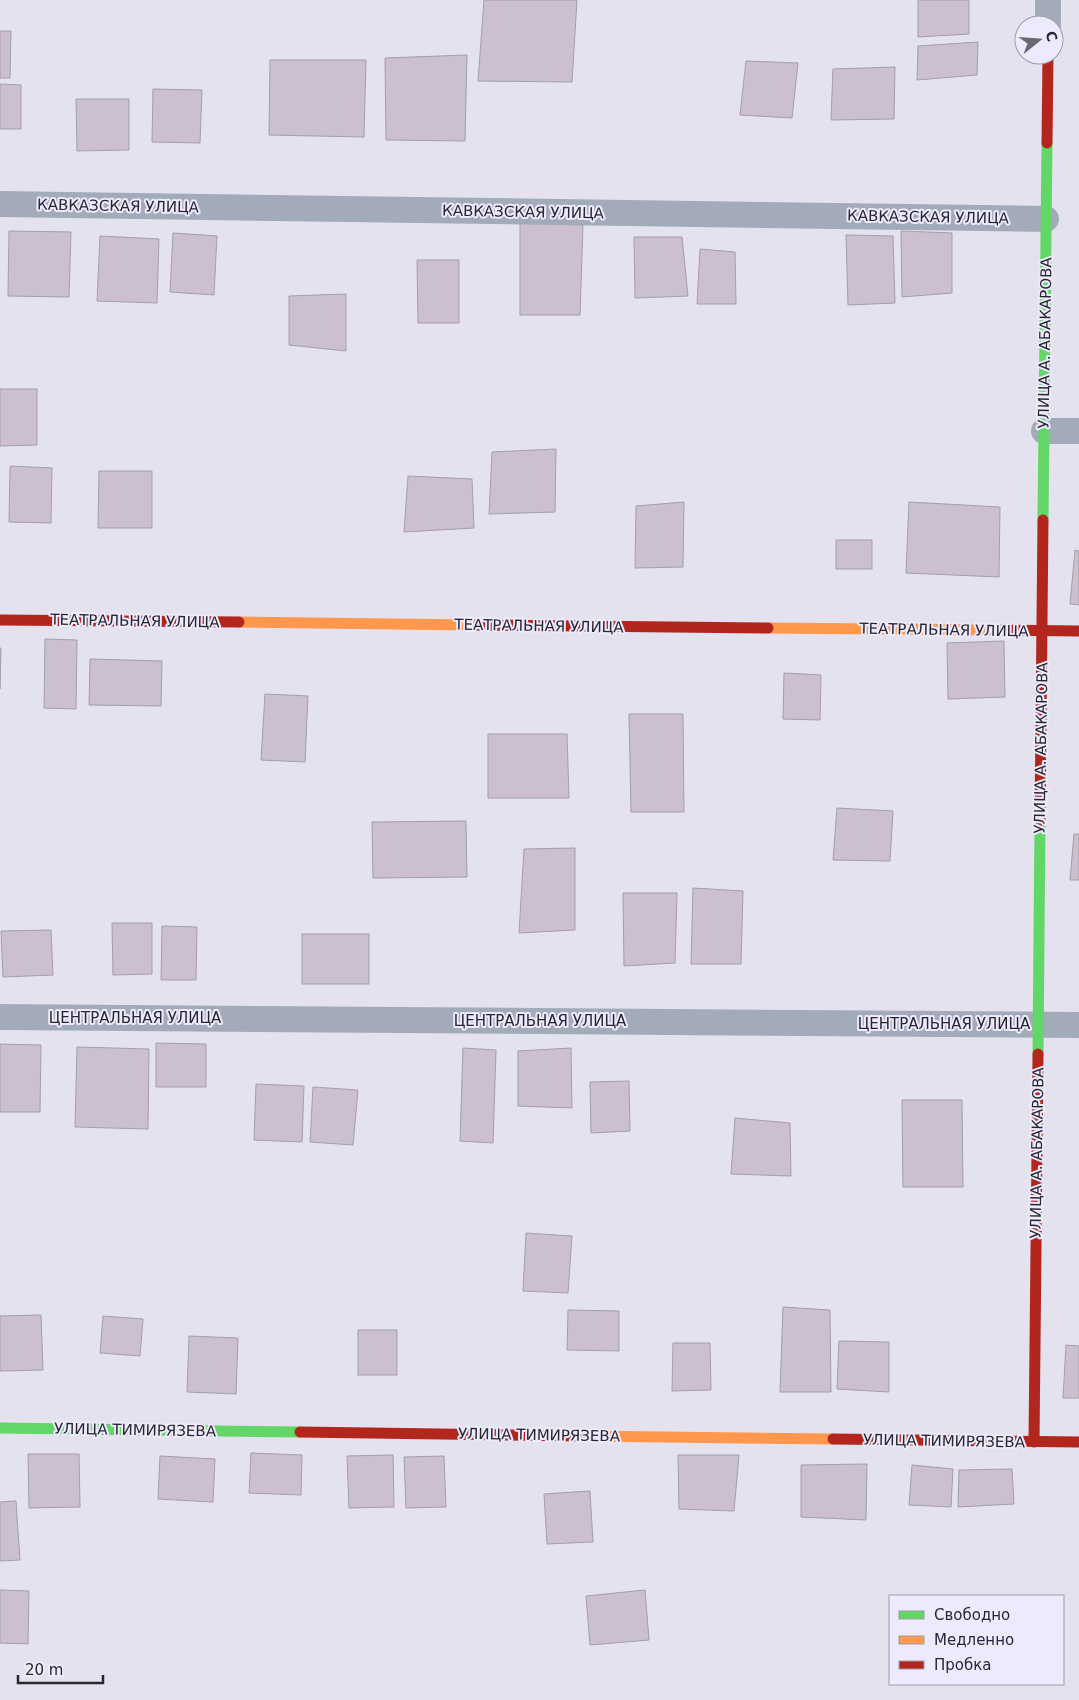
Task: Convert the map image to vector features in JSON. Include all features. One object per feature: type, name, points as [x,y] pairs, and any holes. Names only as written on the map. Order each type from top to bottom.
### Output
[{"type":"street","points":[[1048,0],[1048,15]]},
{"type":"street","name":"УЛИЦА А. АБАКАРОВА","points":[[1034,1442],[1048,65]]},
{"type":"street","name":"КАВКАЗСКАЯ УЛИЦА","points":[[0,204],[1046,219]]},
{"type":"street","points":[[1044,431],[1079,431]]},
{"type":"street","name":"ТЕАТРАЛЬНАЯ УЛИЦА","points":[[0,620],[1079,631]]},
{"type":"street","name":"ЦЕНТРАЛЬНАЯ УЛИЦА","points":[[0,1017],[1079,1026]]},
{"type":"street","name":"УЛИЦА ТИМИРЯЗЕВА","points":[[0,1428],[1079,1442]]},
{"type":"building","points":[[484,0],[577,0],[572,82],[478,81]]},
{"type":"building","points":[[918,0],[969,0],[969,34],[918,37]]},
{"type":"building","points":[[0,31],[11,31],[10,78],[0,78]]},
{"type":"building","points":[[978,42],[977,75],[917,80],[918,46]]},
{"type":"building","points":[[467,55],[465,141],[386,140],[385,58]]},
{"type":"building","points":[[270,60],[366,60],[364,137],[269,135]]},
{"type":"building","points":[[746,61],[798,63],[792,118],[740,115]]},
{"type":"building","points":[[895,67],[894,119],[831,120],[833,69]]},
{"type":"building","points":[[0,84],[21,85],[21,129],[0,129]]},
{"type":"building","points":[[153,89],[202,90],[200,143],[152,142]]},
{"type":"building","points":[[76,99],[129,99],[129,150],[77,151]]},
{"type":"building","points":[[520,223],[583,225],[580,315],[520,315]]},
{"type":"building","points":[[9,231],[71,232],[69,297],[8,296]]},
{"type":"building","points":[[901,231],[952,233],[952,293],[902,297]]},
{"type":"building","points":[[173,233],[217,236],[214,295],[170,292]]},
{"type":"building","points":[[846,235],[893,236],[895,303],[848,305]]},
{"type":"building","points":[[100,236],[159,239],[157,303],[97,301]]},
{"type":"building","points":[[634,237],[682,237],[688,296],[635,298]]},
{"type":"building","points":[[700,249],[735,252],[736,304],[697,304]]},
{"type":"building","points":[[417,260],[459,260],[459,323],[418,323]]},
{"type":"building","points":[[346,294],[346,351],[289,345],[289,296]]},
{"type":"building","points":[[0,389],[37,389],[37,445],[0,446]]},
{"type":"building","points":[[556,449],[555,512],[489,514],[492,452]]},
{"type":"building","points":[[10,466],[52,468],[51,523],[9,522]]},
{"type":"building","points":[[99,471],[152,471],[152,528],[98,528]]},
{"type":"building","points":[[408,476],[472,479],[474,528],[404,532]]},
{"type":"building","points":[[684,502],[683,567],[635,568],[636,506]]},
{"type":"building","points":[[909,502],[1000,507],[999,577],[906,573]]},
{"type":"building","points":[[836,540],[872,540],[872,569],[836,569]]},
{"type":"building","points":[[1075,550],[1079,551],[1079,605],[1070,604]]},
{"type":"building","points":[[45,639],[77,640],[76,709],[44,708]]},
{"type":"building","points":[[1004,641],[1005,697],[948,699],[947,643]]},
{"type":"building","points":[[0,648],[1,648],[0,689]]},
{"type":"building","points":[[90,659],[162,661],[161,706],[89,705]]},
{"type":"building","points":[[784,673],[821,675],[820,720],[783,719]]},
{"type":"building","points":[[265,694],[308,696],[305,762],[261,760]]},
{"type":"building","points":[[629,714],[683,714],[684,812],[631,812]]},
{"type":"building","points":[[488,734],[567,734],[569,798],[488,798]]},
{"type":"building","points":[[837,808],[893,811],[890,861],[833,860]]},
{"type":"building","points":[[466,821],[467,877],[373,878],[372,822]]},
{"type":"building","points":[[1074,834],[1079,834],[1079,880],[1070,880]]},
{"type":"building","points":[[575,848],[575,930],[519,933],[524,849]]},
{"type":"building","points":[[693,888],[743,891],[741,964],[691,964]]},
{"type":"building","points":[[623,893],[677,893],[675,963],[624,966]]},
{"type":"building","points":[[112,923],[152,923],[152,974],[113,975]]},
{"type":"building","points":[[162,926],[197,927],[196,980],[161,980]]},
{"type":"building","points":[[51,930],[53,975],[3,977],[1,931]]},
{"type":"building","points":[[302,934],[369,934],[369,984],[302,984]]},
{"type":"building","points":[[156,1043],[206,1044],[206,1087],[156,1087]]},
{"type":"building","points":[[0,1044],[41,1045],[40,1112],[0,1112]]},
{"type":"building","points":[[77,1047],[149,1049],[148,1129],[75,1127]]},
{"type":"building","points":[[463,1048],[496,1050],[493,1143],[460,1141]]},
{"type":"building","points":[[571,1048],[572,1108],[518,1106],[518,1051]]},
{"type":"building","points":[[629,1081],[630,1131],[591,1133],[590,1082]]},
{"type":"building","points":[[256,1084],[304,1086],[302,1142],[254,1140]]},
{"type":"building","points":[[313,1087],[358,1090],[353,1145],[310,1142]]},
{"type":"building","points":[[902,1100],[962,1100],[963,1187],[903,1187]]},
{"type":"building","points":[[735,1118],[790,1123],[791,1176],[731,1174]]},
{"type":"building","points":[[526,1233],[572,1236],[568,1293],[523,1291]]},
{"type":"building","points":[[783,1307],[830,1310],[831,1392],[780,1392]]},
{"type":"building","points":[[568,1310],[619,1311],[619,1351],[567,1350]]},
{"type":"building","points":[[41,1315],[43,1370],[0,1371],[0,1316]]},
{"type":"building","points":[[103,1316],[143,1319],[140,1356],[100,1353]]},
{"type":"building","points":[[358,1330],[397,1330],[397,1375],[358,1375]]},
{"type":"building","points":[[189,1336],[238,1338],[236,1394],[187,1392]]},
{"type":"building","points":[[839,1341],[889,1342],[889,1392],[837,1389]]},
{"type":"building","points":[[673,1343],[710,1343],[711,1390],[672,1391]]},
{"type":"building","points":[[1066,1345],[1079,1346],[1079,1398],[1063,1398]]},
{"type":"building","points":[[251,1453],[302,1455],[301,1495],[249,1493]]},
{"type":"building","points":[[28,1454],[79,1454],[80,1507],[29,1508]]},
{"type":"building","points":[[393,1455],[394,1507],[349,1508],[347,1456]]},
{"type":"building","points":[[678,1455],[739,1455],[734,1511],[679,1509]]},
{"type":"building","points":[[160,1456],[215,1459],[213,1502],[158,1499]]},
{"type":"building","points":[[444,1456],[446,1507],[406,1508],[404,1457]]},
{"type":"building","points":[[867,1464],[866,1520],[801,1517],[801,1465]]},
{"type":"building","points":[[912,1465],[953,1469],[951,1507],[909,1505]]},
{"type":"building","points":[[1012,1469],[1014,1504],[958,1507],[959,1470]]},
{"type":"building","points":[[590,1491],[593,1542],[547,1544],[544,1494]]},
{"type":"building","points":[[16,1501],[20,1560],[0,1561],[0,1502]]},
{"type":"building","points":[[0,1590],[29,1591],[28,1644],[0,1643]]},
{"type":"building","points":[[645,1590],[649,1640],[590,1645],[586,1596]]},
{"type":"traffic: fast","points":[[1043,520],[1047,143]]},
{"type":"traffic: fast","points":[[1038,1054],[1040,821]]},
{"type":"traffic: fast","points":[[0,1428],[300,1432]]},
{"type":"traffic: slow","points":[[239,622],[473,625]]},
{"type":"traffic: slow","points":[[768,628],[992,630]]},
{"type":"traffic: slow","points":[[580,1436],[833,1439]]},
{"type":"traffic: jam","points":[[1047,143],[1048,65]]},
{"type":"traffic: jam","points":[[1040,821],[1043,520]]},
{"type":"traffic: jam","points":[[0,620],[239,622]]},
{"type":"traffic: jam","points":[[473,625],[768,628]]},
{"type":"traffic: jam","points":[[992,630],[1079,631]]},
{"type":"traffic: jam","points":[[1034,1442],[1038,1054]]},
{"type":"traffic: jam","points":[[300,1432],[580,1436]]},
{"type":"traffic: jam","points":[[833,1439],[1079,1442]]}]
